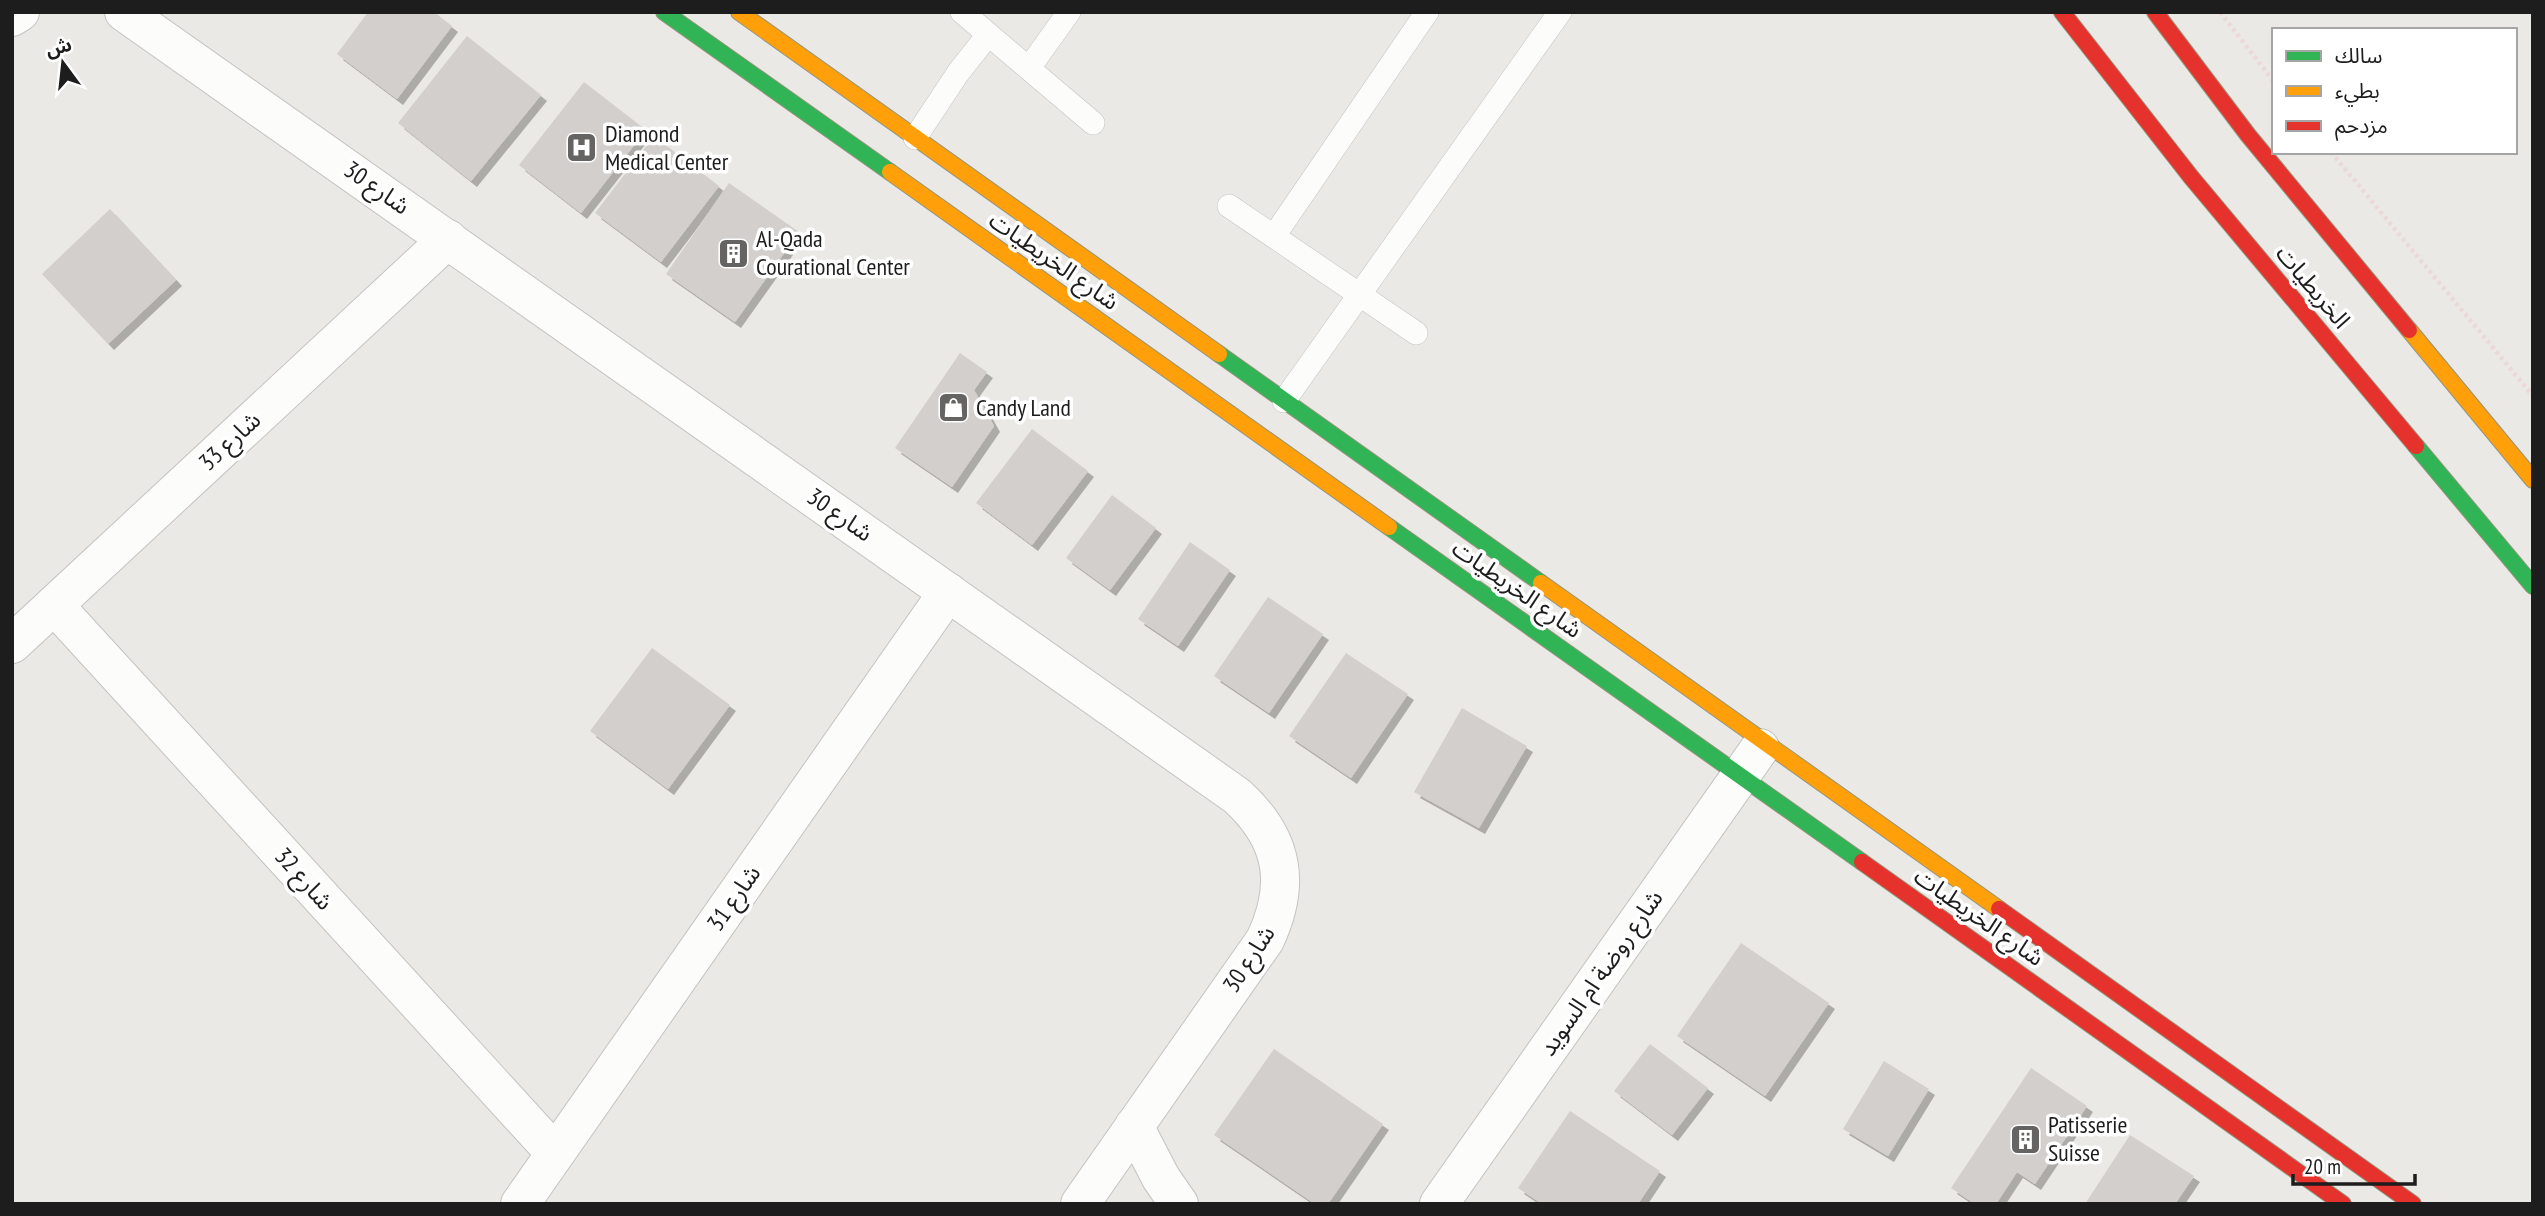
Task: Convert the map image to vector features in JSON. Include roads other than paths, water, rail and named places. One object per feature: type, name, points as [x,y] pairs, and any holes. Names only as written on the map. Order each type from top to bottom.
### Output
[{"type":"street","points":[[12,16],[20,12]]},
{"type":"street","name":"شارع 30","points":[[124,12],[1237,796],[1267,830],[1276,851],[1280,897],[1275,919],[1265,940],[1080,1204]]},
{"type":"street","name":"شارع الخريطيات","points":[[664,12],[2343,1204]]},
{"type":"street","name":"شارع الخريطيات","points":[[739,12],[2413,1204]]},
{"type":"street","name":"الخريطيات","points":[[2062,12],[2191,177],[2533,586]]},
{"type":"street","name":"الخريطيات","points":[[2155,12],[2257,146],[2533,480]]},
{"type":"street","name":"شارع 33","points":[[12,644],[448,239]]},
{"type":"street","name":"شارع 31","points":[[520,1204],[948,592]]},
{"type":"street","name":"شارع 32","points":[[54,606],[555,1153]]},
{"type":"street","name":"شارع روضة ام السويد","points":[[1439,1204],[1763,743]]},
{"type":"street","points":[[1134,1126],[1161,1178],[1179,1204]]},
{"type":"lane","points":[[962,12],[1093,123]]},
{"type":"lane","points":[[1029,68],[1069,12]]},
{"type":"lane","points":[[1274,236],[1427,12]]},
{"type":"lane","points":[[1284,401],[1560,12]]},
{"type":"lane","points":[[915,138],[958,73],[988,35]]},
{"type":"lane","points":[[1229,206],[1416,333]]},
{"type":"place","name":"Diamond Medical Center","points":[[582,148]]},
{"type":"place","name":"Al-Qada Courational Center","points":[[733,253]]},
{"type":"place","name":"Candy Land","points":[[953,408]]},
{"type":"place","name":"Patisserie Suisse","points":[[2025,1139]]}]
